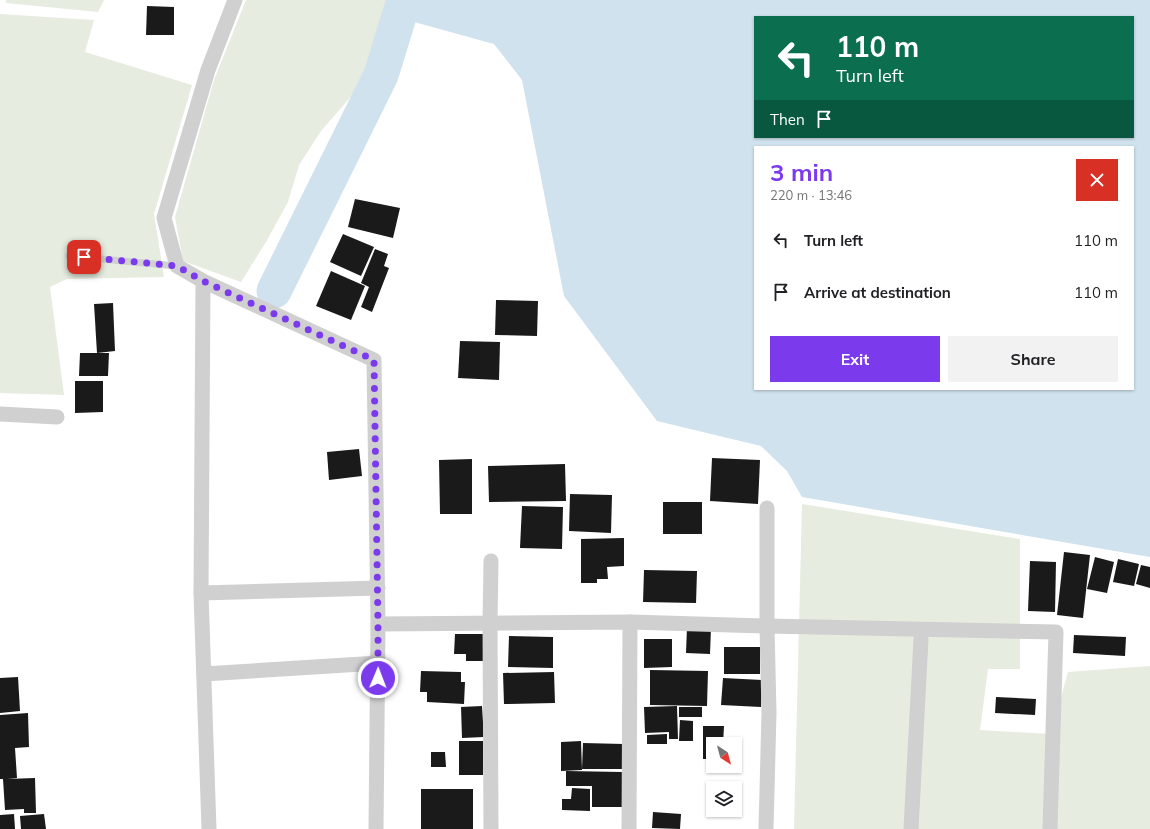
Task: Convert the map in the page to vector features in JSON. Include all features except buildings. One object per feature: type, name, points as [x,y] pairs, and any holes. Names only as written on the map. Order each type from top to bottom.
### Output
[{"type":"street","points":[[235,0],[208,70],[164,218],[177,266],[203,281],[374,360],[378,588],[376,829]]},
{"type":"street","points":[[203,281],[201,593],[209,829]]},
{"type":"street","points":[[0,414],[57,418]]},
{"type":"street","points":[[766,829],[769,712],[767,508]]},
{"type":"street","points":[[491,561],[491,829]]},
{"type":"street","points":[[201,593],[378,588]]},
{"type":"street","points":[[378,624],[630,622],[1056,632],[1050,829]]},
{"type":"street","points":[[629,829],[630,622]]},
{"type":"street","points":[[911,829],[921,639]]},
{"type":"street","points":[[204,674],[378,663]]},
{"type":"lane","points":[[69,256],[177,266]]},
{"type":"shaded area","points":[[6,0],[104,0],[98,12],[6,3]]},
{"type":"shaded area","points":[[246,0],[392,0],[368,77],[321,131],[299,165],[288,202],[266,242],[241,282],[183,261],[175,217],[214,80]]},
{"type":"shaded area","points":[[0,14],[94,20],[85,52],[192,85],[154,214],[164,277],[67,279],[50,287],[64,395],[0,393]]},
{"type":"shaded area","points":[[802,504],[1020,539],[1020,669],[988,669],[980,730],[1051,734],[1068,672],[1150,666],[1150,829],[794,829]]},
{"type":"water","points":[[421,0],[1150,0],[1150,557],[802,497],[787,471],[761,446],[657,421],[564,296],[522,80],[494,44],[414,22]]},
{"type":"waterway","points":[[274,291],[381,75],[404,0]]},
{"type":"route","points":[[84,257],[177,266],[203,281],[374,360],[378,678]]}]
